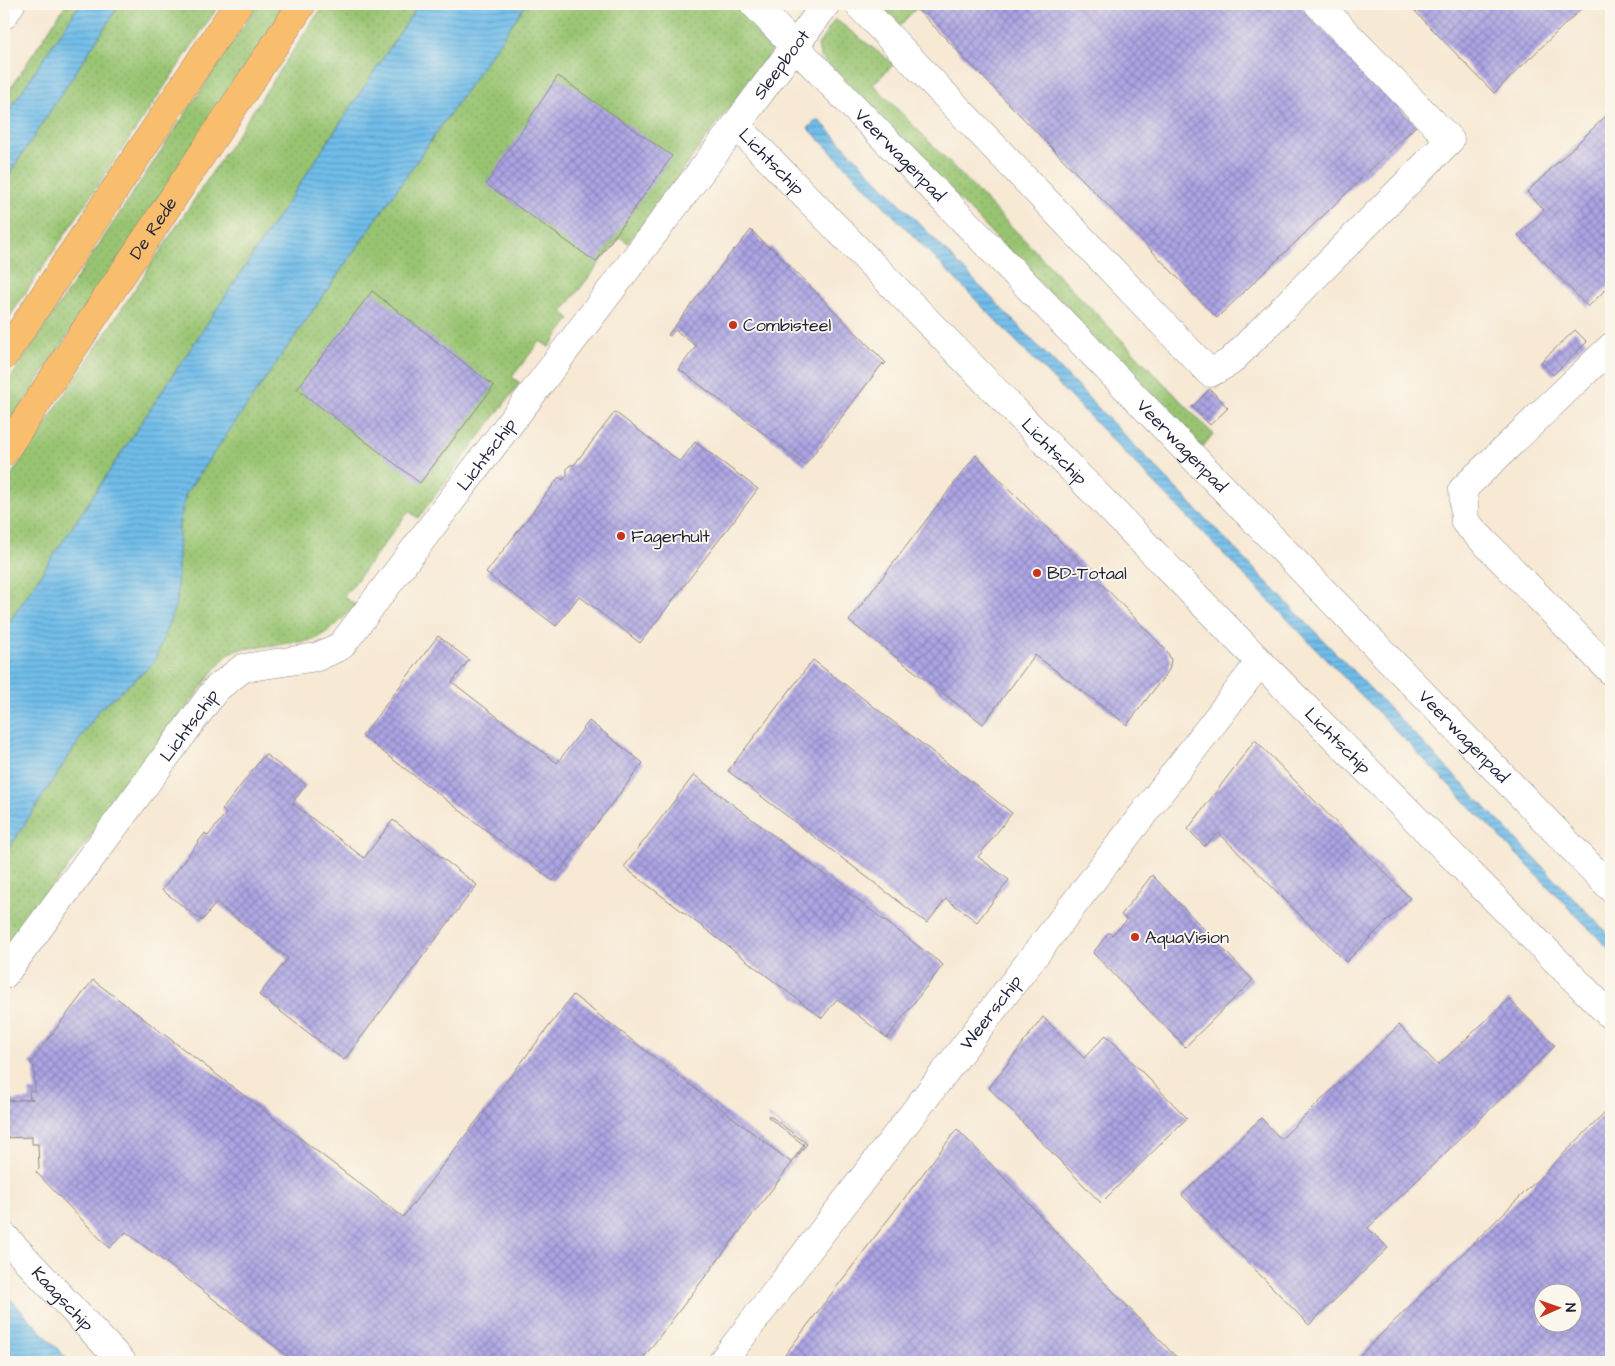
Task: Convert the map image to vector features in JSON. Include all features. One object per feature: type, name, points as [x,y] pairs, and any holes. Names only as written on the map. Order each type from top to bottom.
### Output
[{"type":"main road","points":[[4,356],[238,4]]},
{"type":"main road","name":"De Rede","points":[[4,452],[302,4]]},
{"type":"street","points":[[4,15],[11,4]]},
{"type":"street","name":"Veerwagenpad","points":[[754,4],[1611,888]]},
{"type":"street","name":"Sleepboot","points":[[736,125],[826,4]]},
{"type":"street","points":[[858,4],[1210,373],[1230,362],[1450,140],[1318,4]]},
{"type":"street","name":"Lichtschip","points":[[4,975],[216,689],[244,668],[317,657],[341,646],[736,125],[1260,662],[1611,1016]]},
{"type":"street","points":[[1611,347],[1464,489],[1465,522],[1611,671]]},
{"type":"street","name":"Weerschip","points":[[722,1362],[1260,662]]},
{"type":"street","name":"Kaagschip","points":[[4,1236],[122,1362]]},
{"type":"green space","points":[[66,4],[80,4],[4,118],[4,98]]},
{"type":"green space","points":[[120,4],[220,4],[4,325],[4,182]]},
{"type":"green space","points":[[258,4],[287,4],[4,432],[4,388]]},
{"type":"green space","points":[[324,4],[419,4],[4,630],[4,486]]},
{"type":"green space","points":[[526,4],[737,4],[776,45],[628,243],[620,237],[562,312],[570,319],[549,347],[540,341],[512,377],[520,383],[418,518],[409,511],[344,597],[356,605],[334,627],[314,640],[231,652],[219,664],[4,953],[4,856],[99,710],[154,663],[177,601],[179,524],[186,493]]},
{"type":"green space","points":[[892,4],[921,4],[899,26],[885,12]]},
{"type":"green space","points":[[835,19],[894,64],[873,84],[1213,434],[1201,449],[820,56],[818,45]]},
{"type":"water","points":[[80,4],[120,4],[4,182],[4,118]]},
{"type":"water","points":[[419,4],[526,4],[186,493],[179,524],[177,601],[154,663],[99,710],[4,856],[4,630]]},
{"type":"water","points":[[818,119],[1611,937],[1611,951],[808,128]]},
{"type":"water","points":[[4,1292],[70,1362],[4,1362]]},
{"type":"building","points":[[921,4],[1299,4],[1417,125],[1217,318],[917,9]]},
{"type":"building","points":[[1408,4],[1586,4],[1494,93]]},
{"type":"building","points":[[558,76],[672,156],[596,262],[486,184]]},
{"type":"building","points":[[1611,111],[1611,284],[1588,307],[1518,235],[1544,210],[1527,192]]},
{"type":"building","points":[[751,230],[769,248],[771,247],[886,363],[884,365],[883,363],[805,465],[679,369],[696,346],[675,330],[670,336],[668,335],[734,249]]},
{"type":"building","points":[[372,291],[494,386],[420,483],[297,389]]},
{"type":"building","points":[[1575,330],[1587,342],[1553,375],[1541,362]]},
{"type":"building","points":[[1210,389],[1228,408],[1210,425],[1192,407]]},
{"type":"building","points":[[615,412],[680,462],[695,442],[758,489],[640,643],[579,596],[556,626],[486,573],[559,477],[563,480],[567,475],[567,468],[570,465],[574,465]]},
{"type":"building","points":[[976,455],[1167,651],[1171,660],[1169,670],[1127,725],[1035,655],[983,724],[849,621]]},
{"type":"building","points":[[438,636],[469,660],[452,682],[557,763],[589,721],[643,763],[553,881],[362,736]]},
{"type":"building","points":[[813,660],[1012,813],[978,857],[1009,880],[977,922],[946,899],[927,923],[728,771]]},
{"type":"building","points":[[1255,740],[1410,898],[1346,962],[1219,833],[1204,846],[1188,829]]},
{"type":"building","points":[[265,754],[306,785],[292,803],[364,858],[393,820],[477,885],[344,1060],[259,995],[288,958],[216,903],[202,921],[162,890],[205,833],[208,836],[226,813],[222,810]]},
{"type":"building","points":[[694,775],[943,965],[887,1038],[837,999],[822,1018],[624,867]]},
{"type":"building","points":[[1152,875],[1253,980],[1185,1047],[1093,953],[1109,932],[1112,935],[1127,920],[1121,915]]},
{"type":"building","points":[[93,980],[403,1217],[573,995],[792,1163],[640,1362],[292,1362],[293,1360],[126,1232],[109,1248],[36,1172],[39,1169],[38,1144],[32,1144],[32,1137],[4,1138],[4,1101],[33,1099],[30,1099],[29,1091],[35,1091],[34,1067],[30,1063]]},
{"type":"building","points":[[1509,999],[1555,1046],[1368,1228],[1388,1248],[1309,1325],[1182,1195],[1261,1118],[1281,1139],[1399,1025],[1438,1065]]},
{"type":"building","points":[[1043,1017],[1084,1058],[1106,1035],[1187,1118],[1101,1203],[989,1088]]},
{"type":"building","points":[[1611,1107],[1611,1362],[1353,1362]]},
{"type":"building","points":[[769,1115],[807,1144],[792,1163],[804,1145],[768,1117]]},
{"type":"building","points":[[957,1129],[1181,1362],[783,1362],[781,1360]]},
{"type":"place","name":"Combisteel","points":[[733,325]]},
{"type":"place","name":"Fagerhult","points":[[621,536]]},
{"type":"place","name":"BD-Totaal","points":[[1037,573]]},
{"type":"place","name":"AquaVision","points":[[1135,937]]}]
